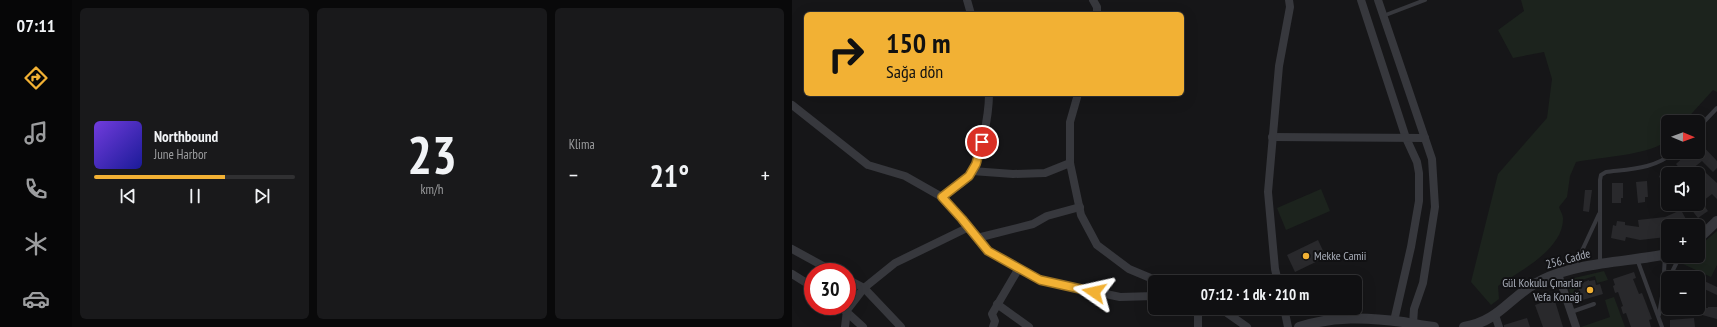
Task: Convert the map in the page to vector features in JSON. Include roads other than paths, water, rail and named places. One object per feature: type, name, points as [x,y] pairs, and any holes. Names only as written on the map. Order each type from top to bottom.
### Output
[{"type":"street","points":[[967,0],[970,12]]},
{"type":"street","points":[[1093,0],[1097,7],[1096,12]]},
{"type":"street","points":[[1361,0],[1406,138],[1417,162],[1419,197],[1411,247],[1394,321]]},
{"type":"street","points":[[1378,0],[1432,159],[1435,207],[1423,283],[1414,309],[1413,324]]},
{"type":"street","points":[[1276,275],[1268,192],[1279,66],[1290,2]]},
{"type":"street","points":[[942,197],[969,176],[976,164],[989,106],[989,96]]},
{"type":"street","points":[[1077,96],[1070,122],[1070,163],[1082,215],[1097,245],[1129,269],[1148,277]]},
{"type":"street","points":[[792,105],[868,165],[905,176],[942,197],[988,251],[1040,280],[1120,296],[1148,296]]},
{"type":"street","points":[[1272,137],[1425,138]]},
{"type":"street","points":[[972,171],[1013,174],[1045,173],[1070,163]]},
{"type":"street","points":[[977,238],[1033,224],[1047,216],[1080,207]]},
{"type":"street","points":[[1705,232],[1717,221]]},
{"type":"street","points":[[856,296],[896,263],[969,227]]},
{"type":"street","points":[[792,249],[818,263]]},
{"type":"street","name":"256. Cadde","points":[[1464,327],[1479,323],[1495,315],[1536,283],[1558,274],[1600,264],[1661,255]]},
{"type":"street","points":[[993,327],[995,321],[992,314],[1019,268]]},
{"type":"street","points":[[792,274],[804,281]]},
{"type":"street","points":[[1558,274],[1576,327]]},
{"type":"street","points":[[856,284],[864,288],[901,327]]},
{"type":"street","points":[[998,304],[1029,327]]},
{"type":"street","points":[[844,315],[845,327]]},
{"type":"street","points":[[851,315],[863,327]]},
{"type":"street","points":[[1198,315],[1198,327]]},
{"type":"street","points":[[1230,315],[1247,327]]},
{"type":"street","points":[[1285,315],[1288,327]]},
{"type":"street","points":[[1495,315],[1499,327]]},
{"type":"street","points":[[1299,327],[1339,318],[1394,321],[1434,327]]},
{"type":"lane","points":[[1383,16],[1425,0]]},
{"type":"lane","points":[[1705,121],[1717,108]]},
{"type":"lane","points":[[1600,264],[1601,174],[1648,166],[1665,159]]},
{"type":"lane","points":[[1573,270],[1589,239],[1600,212]]},
{"type":"lane","points":[[1637,258],[1662,327]]},
{"type":"lane","points":[[1658,317],[1661,301]]},
{"type":"lane","points":[[1571,312],[1594,304]]},
{"type":"place","name":"Mekke Camii","points":[[1306,256]]},
{"type":"place","name":"Gül Kokulu Çınarlar Vefa Konağı","points":[[1590,290]]}]
